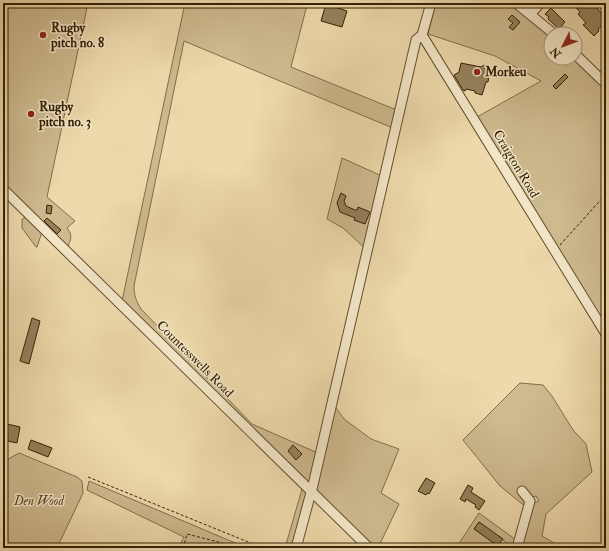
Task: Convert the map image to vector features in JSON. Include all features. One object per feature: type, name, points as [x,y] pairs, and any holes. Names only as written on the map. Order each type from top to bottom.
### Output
[{"type":"street","points":[[296,548],[322,447],[416,40],[422,35],[431,3]]},
{"type":"street","points":[[516,3],[545,26]]},
{"type":"street","points":[[531,14],[540,3]]},
{"type":"street","name":"Craigton Road","points":[[422,35],[554,252],[606,334]]},
{"type":"street","points":[[583,62],[606,84]]},
{"type":"street","name":"Countesswells Road","points":[[3,189],[369,548]]},
{"type":"street","points":[[517,548],[533,500],[522,491]]},
{"type":"path","points":[[554,252],[606,194]]},
{"type":"path","points":[[88,477],[263,548]]},
{"type":"path","points":[[183,548],[187,534],[226,544],[231,548]]},
{"type":"green space","points":[[3,3],[88,3],[47,197],[75,221],[67,228],[71,238],[67,248],[3,185]]},
{"type":"green space","points":[[185,3],[299,3],[307,5],[291,67],[399,111],[395,129],[184,41],[134,286],[134,292],[141,309],[252,424],[320,454],[334,405],[344,419],[371,439],[399,449],[381,493],[399,504],[378,548],[368,548],[122,301]]},
{"type":"green space","points":[[436,3],[510,3],[543,30],[543,66],[583,66],[606,85],[606,326],[477,117],[541,81],[495,56],[428,34]]},
{"type":"green space","points":[[342,158],[384,177],[367,250],[343,228],[327,219]]},
{"type":"green space","points":[[27,217],[42,232],[37,247],[22,228],[22,219]]},
{"type":"green space","points":[[520,383],[543,385],[552,396],[573,430],[586,444],[592,472],[546,514],[542,536],[561,547],[560,548],[519,548],[531,504],[539,501],[536,496],[526,499],[526,507],[500,486],[463,440]]},
{"type":"green space","name":"Den Wood","points":[[19,453],[77,477],[82,481],[83,493],[57,548],[3,548],[3,462]]},
{"type":"green space","name":"Den Wood","points":[[89,481],[247,548],[178,548],[184,537],[87,490]]},
{"type":"green space","points":[[302,489],[308,494],[295,548],[285,548]]},
{"type":"green space","points":[[479,513],[516,540],[513,545],[511,546],[479,522],[474,529],[498,546],[498,548],[488,548],[483,544],[479,548],[456,548]]},
{"type":"building","points":[[577,3],[593,3],[606,19],[606,23],[598,29],[599,31],[594,36],[583,25],[586,23],[578,14],[580,12],[576,8],[579,5]]},
{"type":"building","points":[[326,4],[347,11],[342,27],[321,21]]},
{"type":"building","points":[[551,8],[565,22],[562,26],[556,26],[545,14]]},
{"type":"building","points":[[512,15],[520,22],[513,30],[509,27],[513,23],[508,19]]},
{"type":"building","points":[[461,63],[481,67],[484,65],[490,69],[488,82],[486,82],[482,95],[475,93],[475,91],[466,89],[465,91],[463,90],[454,75],[459,72]]},
{"type":"building","points":[[565,74],[568,77],[556,89],[553,86]]},
{"type":"building","points":[[341,193],[346,196],[344,201],[346,206],[355,210],[357,210],[358,207],[370,212],[365,224],[340,212],[337,203]]},
{"type":"building","points":[[47,205],[52,206],[51,214],[46,213]]},
{"type":"building","points":[[47,218],[61,230],[57,234],[44,221]]},
{"type":"building","points":[[32,318],[40,321],[29,364],[20,361]]},
{"type":"building","points":[[3,423],[20,427],[17,443],[3,440]]},
{"type":"building","points":[[31,440],[52,448],[48,457],[28,449]]},
{"type":"building","points":[[293,445],[302,454],[296,460],[288,451]]},
{"type":"building","points":[[426,478],[435,483],[429,494],[428,493],[426,495],[418,491]]},
{"type":"building","points":[[468,485],[473,488],[471,492],[485,501],[479,510],[475,507],[476,505],[466,499],[465,502],[460,499]]},
{"type":"building","points":[[479,522],[503,539],[498,546],[474,529]]},
{"type":"place","name":"Rugby pitch no. 8","points":[[43,35]]},
{"type":"place","name":"Morkeu","points":[[477,72]]},
{"type":"place","name":"Rugby pitch no. 3","points":[[31,114]]}]
